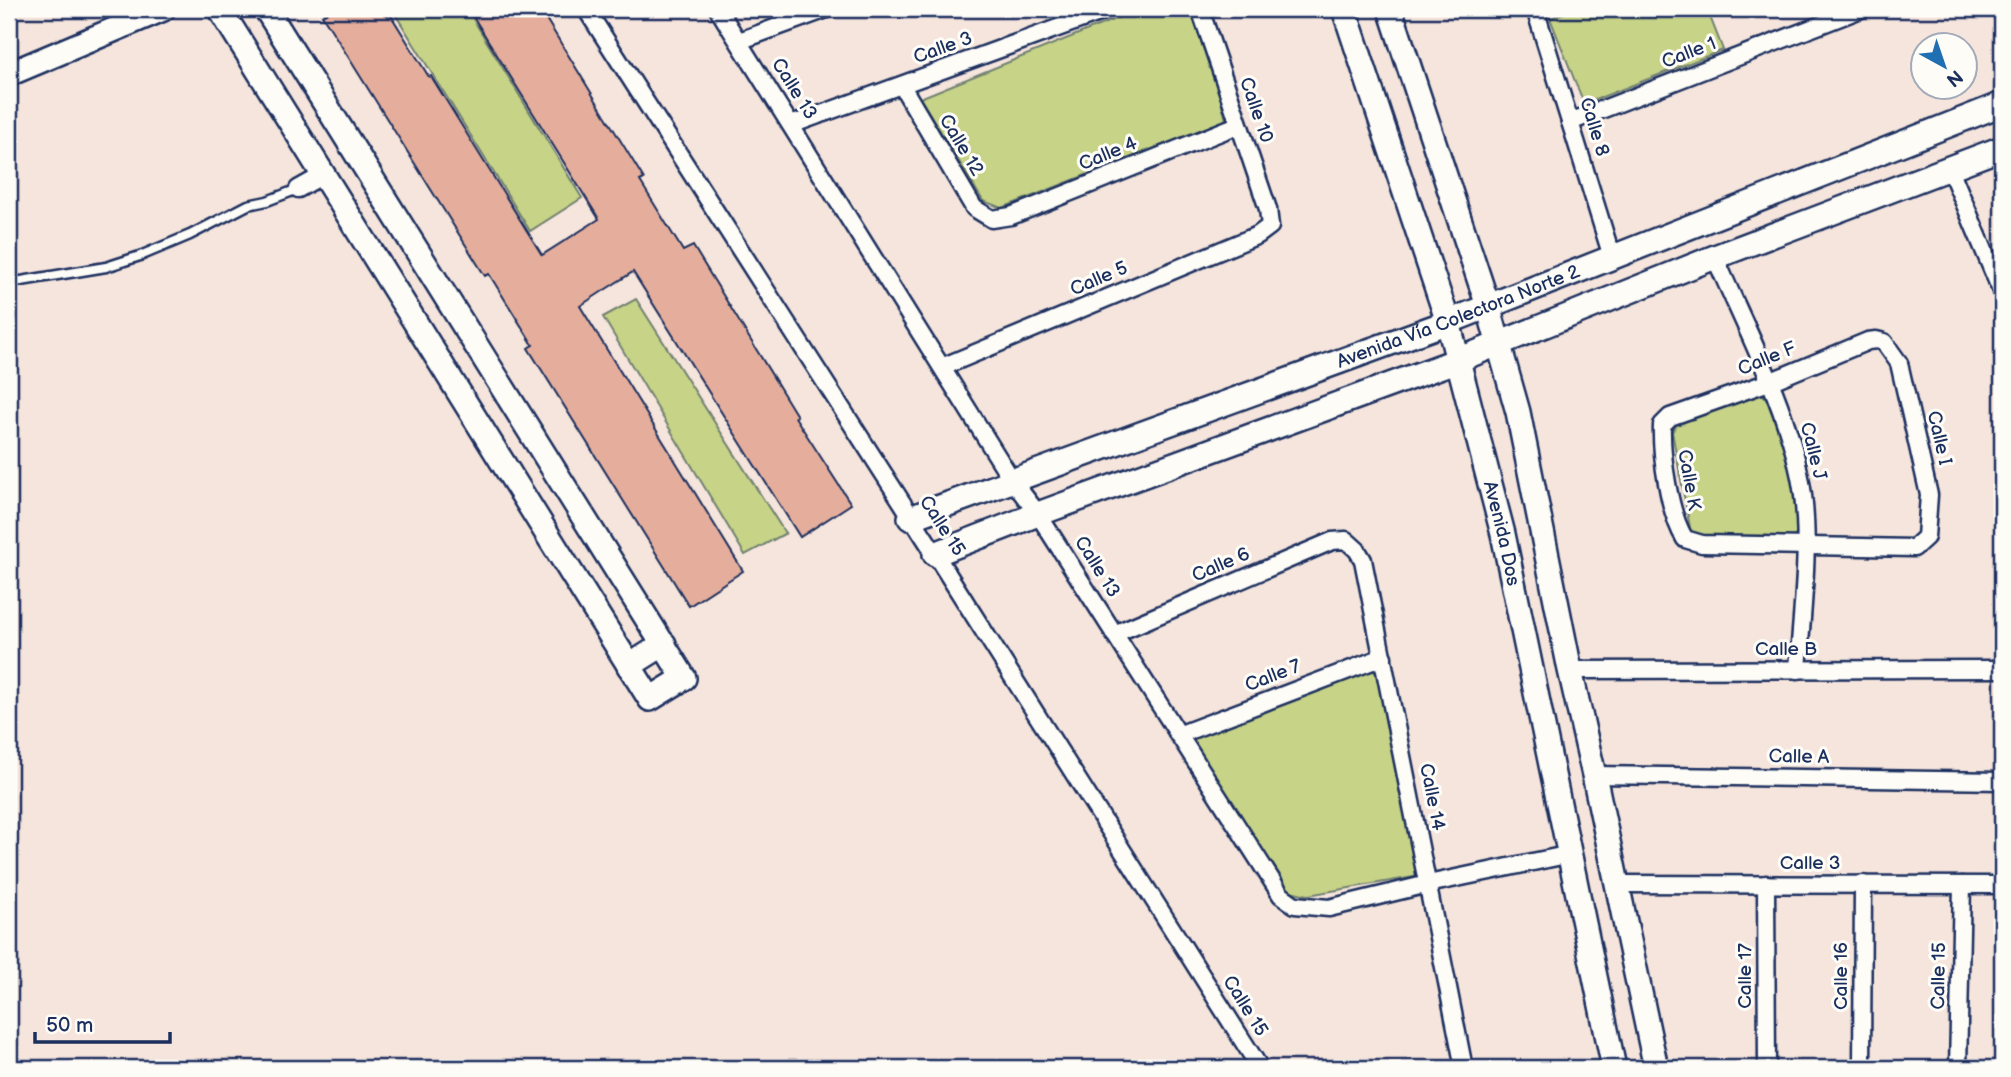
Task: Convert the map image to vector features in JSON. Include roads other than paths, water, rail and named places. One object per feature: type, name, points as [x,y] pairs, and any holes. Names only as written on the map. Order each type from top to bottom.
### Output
[{"type":"street","points":[[9,74],[163,9]]},
{"type":"street","points":[[220,9],[650,699],[684,678],[266,9]]},
{"type":"street","name":"Calle 15","points":[[586,9],[910,518],[936,554],[1260,1068]]},
{"type":"street","name":"Calle 13","points":[[718,9],[1012,480],[1038,514],[1281,895],[1295,905],[1329,908],[1571,853]]},
{"type":"street","points":[[739,41],[827,9]]},
{"type":"street","name":"Calle 3","points":[[791,125],[1110,9]]},
{"type":"street","name":"Calle 10","points":[[1200,9],[1268,209],[1269,226]]},
{"type":"street","name":"Avenida Dos","points":[[1344,9],[1448,322],[1503,534],[1614,1068]]},
{"type":"street","name":"Avenida Dos","points":[[1390,9],[1488,306],[1518,412],[1570,670],[1656,1068]]},
{"type":"street","points":[[1536,12],[1554,9]]},
{"type":"street","name":"Calle 1","points":[[1570,122],[1861,9]]},
{"type":"street","name":"Calle 8","points":[[1536,12],[1612,257]]},
{"type":"street","name":"Calle 12","points":[[902,86],[974,208],[992,219]]},
{"type":"street","name":"Avenida Vía Colectora Norte 2","points":[[910,518],[1448,322],[2002,104]]},
{"type":"street","name":"Calle 4","points":[[992,219],[1011,216],[1238,125]]},
{"type":"street","name":"Avenida Vía Colectora Norte 2","points":[[936,554],[1458,360],[1715,257],[2002,148]]},
{"type":"street","points":[[1950,169],[2002,289]]},
{"type":"street","points":[[298,189],[323,175]]},
{"type":"street","name":"Calle 5","points":[[942,367],[1258,235],[1269,226]]},
{"type":"street","name":"Calle J","points":[[1715,257],[1769,382],[1801,480],[1806,547],[1798,670]]},
{"type":"street","name":"Calle F","points":[[1662,425],[1670,417],[1769,382],[1868,341],[1884,342],[1888,346]]},
{"type":"street","name":"Calle I","points":[[1806,547],[1913,548],[1923,542],[1929,529],[1929,495],[1899,363],[1888,346]]},
{"type":"street","name":"Calle K","points":[[1662,425],[1661,446],[1676,526],[1685,539],[1702,544],[1806,547]]},
{"type":"street","name":"Calle 6","points":[[1114,634],[1332,541],[1346,540]]},
{"type":"street","name":"Calle 14","points":[[1346,540],[1363,560],[1464,1068]]},
{"type":"street","points":[[629,666],[664,644]]},
{"type":"street","name":"Calle 7","points":[[1178,735],[1383,657]]},
{"type":"street","name":"Calle B","points":[[1570,670],[2002,669]]},
{"type":"street","name":"Calle A","points":[[1594,775],[2002,781]]},
{"type":"street","name":"Calle 3","points":[[1617,884],[2002,885]]},
{"type":"street","name":"Calle 17","points":[[1766,884],[1767,1068]]},
{"type":"street","name":"Calle 16","points":[[1862,1068],[1863,884]]},
{"type":"street","name":"Calle 15","points":[[1958,1068],[1962,885]]},
{"type":"lane","points":[[9,282],[106,267],[190,235],[248,205],[298,189]]}]
